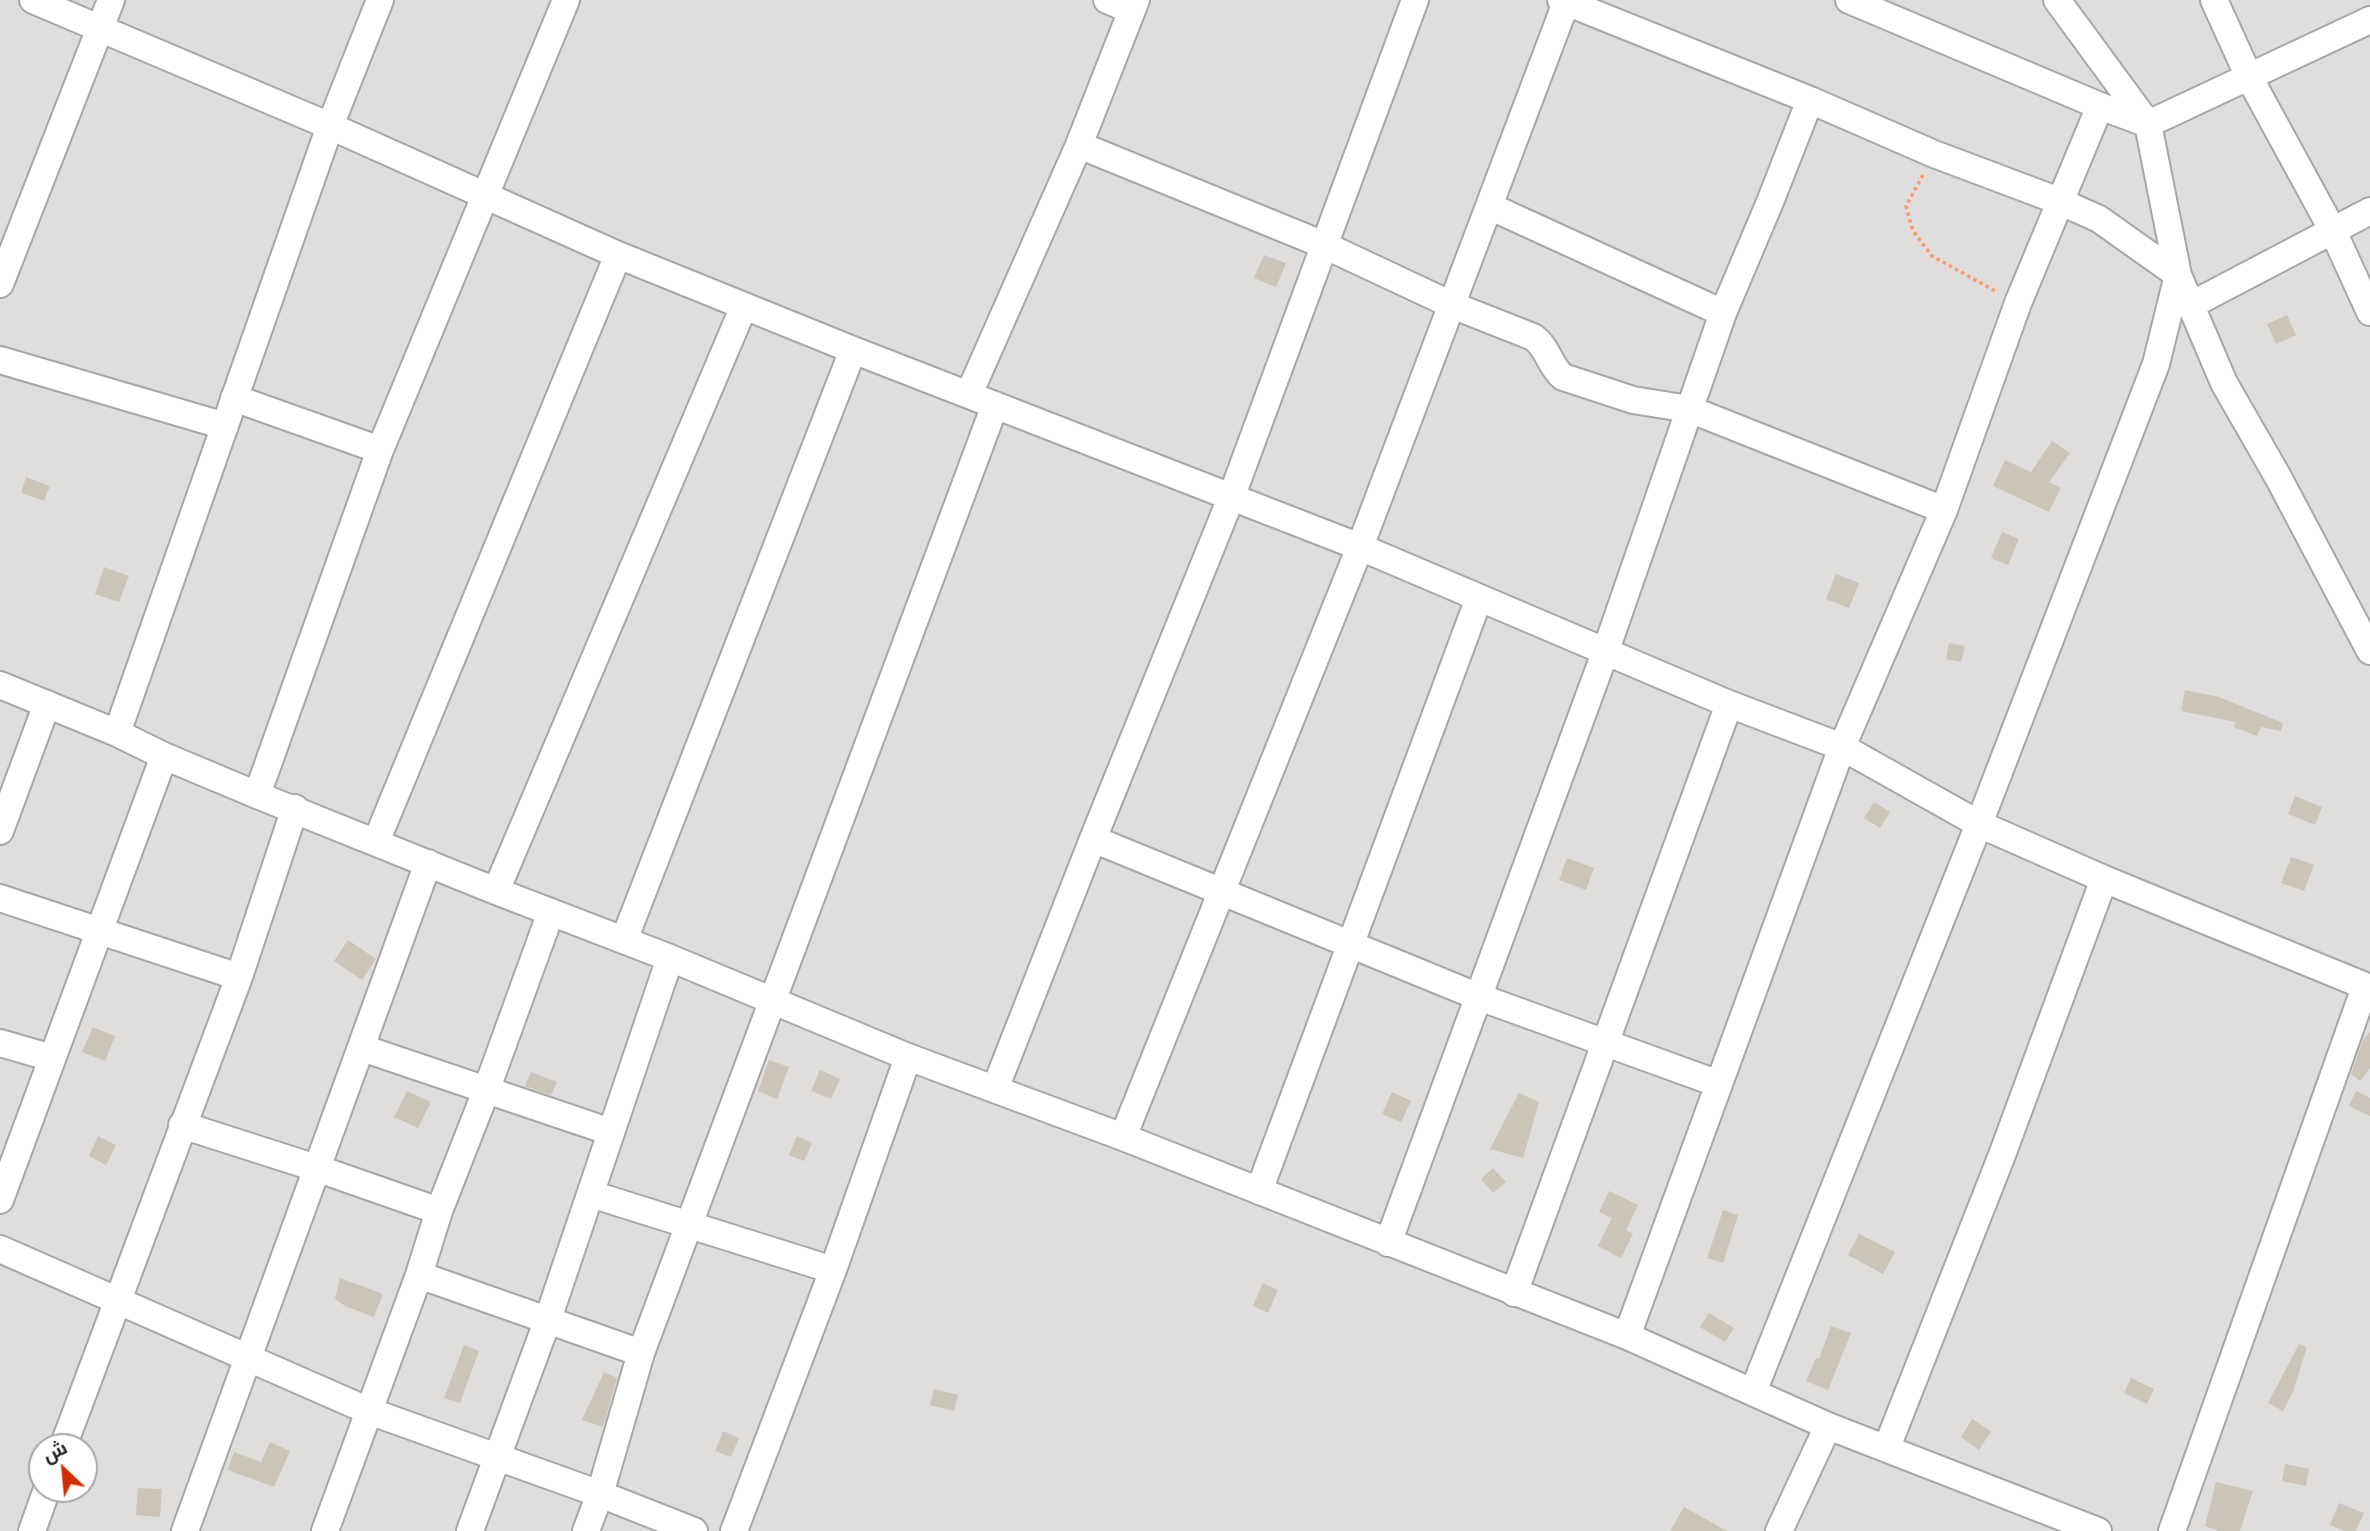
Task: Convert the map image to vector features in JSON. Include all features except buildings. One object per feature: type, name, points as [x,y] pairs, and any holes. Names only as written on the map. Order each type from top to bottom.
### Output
[{"type":"street","points":[[33,0],[330,126],[618,255],[853,350],[1360,547],[1729,704],[1842,747],[1979,824],[2104,879],[2368,988],[2172,1531]]},
{"type":"street","points":[[0,284],[7,243],[101,29],[111,0]]},
{"type":"street","points":[[117,733],[330,126],[380,0]]},
{"type":"street","points":[[257,795],[380,450],[566,0]]},
{"type":"street","points":[[969,394],[1079,145],[1134,5],[1107,0]]},
{"type":"street","points":[[995,1089],[1231,498],[1415,0]]},
{"type":"street","points":[[1849,0],[2148,124],[2370,20]]},
{"type":"street","points":[[2057,0],[2148,124],[2178,275],[2224,383],[2278,477],[2370,651]]},
{"type":"street","points":[[2214,0],[2249,77],[2333,231],[2370,312]]},
{"type":"street","points":[[1123,1137],[1360,547],[1565,1],[1810,100],[1934,154],[2059,201],[2099,219],[2178,275]]},
{"type":"street","points":[[1388,1243],[1606,650],[1723,313],[1810,100]]},
{"type":"street","points":[[1627,1336],[1842,747],[1944,510],[2018,303],[2100,106]]},
{"type":"street","points":[[1079,145],[1324,245],[1452,305],[1533,337],[1543,346],[1563,377],[1633,400],[1689,409],[1944,510]]},
{"type":"street","points":[[1489,206],[1723,313]]},
{"type":"street","points":[[2191,305],[2370,211]]},
{"type":"street","points":[[376,842],[618,255]]},
{"type":"street","points":[[1753,1392],[1979,824],[2156,363],[2178,275]]},
{"type":"street","points":[[496,891],[744,306]]},
{"type":"street","points":[[624,940],[853,350]]},
{"type":"street","points":[[0,360],[225,426]]},
{"type":"street","points":[[234,398],[380,450]]},
{"type":"street","points":[[586,1531],[600,1494],[641,1353],[995,405]]},
{"type":"street","points":[[1259,1191],[1479,598]]},
{"type":"street","points":[[0,685],[257,795],[670,958],[908,1057],[1123,1137],[1627,1336],[1829,1426],[2098,1531]]},
{"type":"street","points":[[0,831],[47,704]]},
{"type":"street","points":[[1514,1293],[1729,704]]},
{"type":"street","points":[[0,1200],[164,756]]},
{"type":"street","points":[[68,1433],[181,1125],[239,977],[295,808]]},
{"type":"street","points":[[1093,839],[1479,997],[1719,1084]]},
{"type":"street","points":[[185,1531],[428,863]]},
{"type":"street","points":[[1887,1447],[2003,1155],[2104,879]]},
{"type":"street","points":[[0,898],[239,977]]},
{"type":"street","points":[[325,1531],[419,1275],[439,1211],[551,912]]},
{"type":"street","points":[[470,1531],[548,1319],[670,958]]},
{"type":"street","points":[[0,1043],[52,1058]]},
{"type":"street","points":[[362,1048],[611,1132]]},
{"type":"street","points":[[734,1531],[833,1270],[908,1057]]},
{"type":"street","points":[[181,1125],[439,1211]]},
{"type":"street","points":[[591,1194],[833,1270]]},
{"type":"street","points":[[0,1249],[369,1411],[600,1494],[694,1531]]},
{"type":"street","points":[[419,1275],[641,1353]]},
{"type":"street","points":[[1779,1531],[1829,1426]]},
{"type":"street","points":[[32,1531],[42,1503]]},
{"type":"path","points":[[1934,154],[1906,206],[1913,231],[1932,256],[2018,303]]},
{"type":"shaded area","points":[[0,0],[2370,0],[2370,1531],[0,1531]]}]
